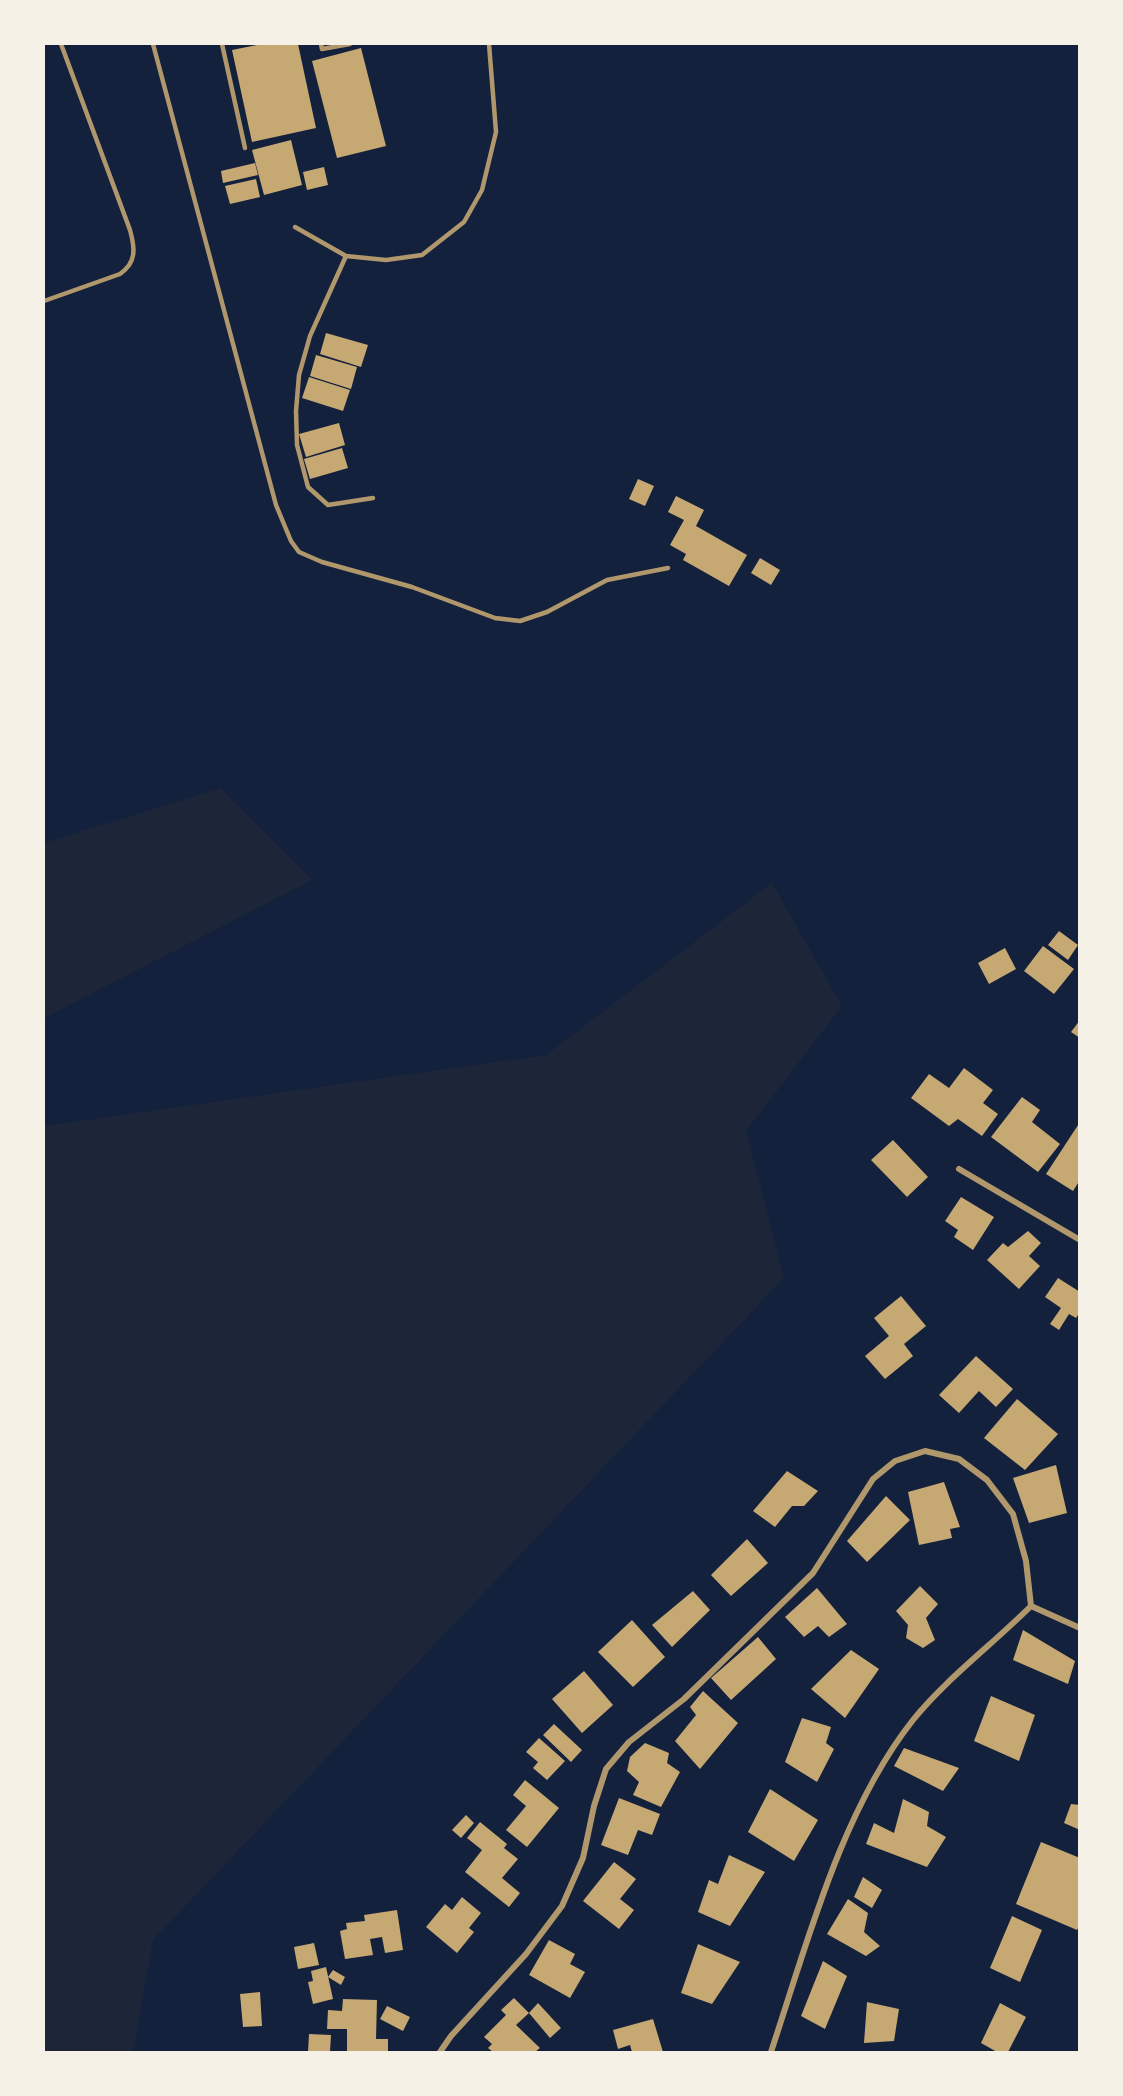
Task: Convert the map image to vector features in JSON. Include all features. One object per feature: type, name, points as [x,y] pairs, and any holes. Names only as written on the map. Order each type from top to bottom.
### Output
[{"type":"street","points":[[959,1168],[1080,1240]]},
{"type":"street","points":[[440,2052],[526,1954],[562,1906],[583,1858],[594,1806],[606,1769],[629,1742],[684,1699],[813,1573],[873,1479],[895,1461],[925,1451],[959,1459],[987,1480],[1012,1515],[1026,1561],[1031,1606]]},
{"type":"street","points":[[1031,1606],[1080,1628]]},
{"type":"street","points":[[771,2052],[811,1932],[854,1817],[914,1720],[1031,1606]]},
{"type":"lane","points":[[44,302],[120,274],[129,268],[134,257],[135,246],[61,44]]},
{"type":"lane","points":[[153,44],[276,505],[291,541],[299,552],[322,562],[412,587],[495,618],[520,621],[547,612],[607,580],[668,568]]},
{"type":"lane","points":[[222,44],[245,148]]},
{"type":"lane","points":[[321,44],[322,49],[350,44]]},
{"type":"lane","points":[[295,227],[346,256],[386,261],[422,255],[464,222],[482,190],[496,132],[489,44]]},
{"type":"lane","points":[[346,256],[310,336],[299,375],[297,445],[308,487],[328,505],[373,498]]},
{"type":"shaded area","points":[[221,788],[312,880],[44,1018],[44,843]]},
{"type":"shaded area","points":[[772,883],[842,1006],[746,1131],[784,1278],[153,1940],[133,2052],[44,2052],[44,1126],[546,1055]]},
{"type":"building","points":[[262,44],[298,44],[316,128],[252,142],[232,50]]},
{"type":"building","points":[[361,48],[386,146],[337,158],[312,61]]},
{"type":"building","points":[[291,140],[302,185],[264,195],[252,150]]},
{"type":"building","points":[[255,163],[258,175],[223,183],[221,171]]},
{"type":"building","points":[[324,167],[328,185],[307,190],[303,172]]},
{"type":"building","points":[[256,179],[260,197],[230,204],[225,186]]},
{"type":"building","points":[[326,333],[368,345],[361,367],[320,354]]},
{"type":"building","points":[[316,355],[357,367],[351,389],[310,376]]},
{"type":"building","points":[[309,377],[350,390],[343,411],[302,398]]},
{"type":"building","points":[[339,423],[345,445],[306,457],[299,434]]},
{"type":"building","points":[[342,448],[348,468],[310,479],[304,459]]},
{"type":"building","points":[[638,479],[654,486],[645,506],[629,499]]},
{"type":"building","points":[[676,496],[704,510],[696,526],[747,555],[729,586],[683,560],[686,554],[670,545],[684,520],[668,512]]},
{"type":"building","points":[[760,558],[780,570],[771,585],[751,573]]},
{"type":"building","points":[[1059,931],[1078,945],[1068,960],[1048,945]]},
{"type":"building","points":[[1043,946],[1074,969],[1054,994],[1024,971]]},
{"type":"building","points":[[1005,948],[1016,969],[989,984],[978,963]]},
{"type":"building","points":[[1080,1020],[1080,1038],[1071,1032]]},
{"type":"building","points":[[964,1068],[993,1090],[983,1103],[998,1114],[982,1136],[958,1119],[949,1126],[911,1098],[929,1074],[949,1088]]},
{"type":"building","points":[[1022,1097],[1040,1110],[1032,1122],[1060,1144],[1038,1172],[991,1137]]},
{"type":"building","points":[[1080,1122],[1080,1180],[1073,1191],[1046,1174]]},
{"type":"building","points":[[893,1140],[928,1177],[907,1197],[871,1160]]},
{"type":"building","points":[[961,1197],[994,1217],[973,1250],[954,1237],[958,1230],[945,1221]]},
{"type":"building","points":[[1028,1231],[1041,1243],[1029,1256],[1040,1266],[1019,1289],[987,1260],[1003,1243],[1008,1247]]},
{"type":"building","points":[[1058,1278],[1080,1292],[1080,1312],[1076,1318],[1069,1314],[1059,1330],[1050,1324],[1061,1308],[1045,1297]]},
{"type":"building","points":[[901,1296],[926,1326],[904,1344],[913,1356],[885,1379],[865,1356],[889,1336],[874,1318]]},
{"type":"building","points":[[976,1356],[1013,1389],[996,1407],[979,1391],[959,1413],[939,1395]]},
{"type":"building","points":[[1017,1399],[1058,1434],[1025,1470],[984,1438]]},
{"type":"building","points":[[1056,1465],[1067,1513],[1029,1523],[1013,1478]]},
{"type":"building","points":[[787,1471],[818,1491],[804,1506],[792,1506],[775,1527],[753,1511]]},
{"type":"building","points":[[944,1482],[960,1527],[950,1529],[952,1538],[919,1545],[908,1492]]},
{"type":"building","points":[[886,1496],[910,1520],[867,1562],[847,1541]]},
{"type":"building","points":[[747,1539],[768,1563],[731,1596],[711,1575]]},
{"type":"building","points":[[920,1586],[938,1604],[926,1618],[935,1640],[923,1648],[906,1638],[908,1625],[896,1611]]},
{"type":"building","points":[[817,1588],[847,1624],[829,1637],[818,1626],[804,1637],[785,1617]]},
{"type":"building","points":[[693,1591],[710,1610],[672,1647],[652,1625]]},
{"type":"building","points":[[632,1620],[665,1657],[633,1687],[598,1652]]},
{"type":"building","points":[[1023,1630],[1075,1661],[1068,1684],[1013,1660]]},
{"type":"building","points":[[758,1637],[776,1659],[731,1700],[711,1678]]},
{"type":"building","points":[[851,1650],[879,1669],[845,1718],[811,1689]]},
{"type":"building","points":[[584,1671],[613,1705],[582,1733],[552,1699]]},
{"type":"building","points":[[703,1691],[738,1723],[700,1769],[675,1741],[696,1715],[690,1707]]},
{"type":"building","points":[[991,1696],[1035,1715],[1019,1761],[974,1741]]},
{"type":"building","points":[[802,1718],[831,1727],[826,1743],[834,1749],[817,1782],[785,1762]]},
{"type":"building","points":[[554,1724],[582,1750],[571,1762],[543,1735]]},
{"type":"building","points":[[539,1738],[565,1761],[547,1780],[533,1768],[538,1762],[526,1752]]},
{"type":"building","points":[[645,1743],[669,1753],[667,1763],[680,1772],[661,1807],[633,1795],[639,1782],[627,1771],[630,1757]]},
{"type":"building","points":[[904,1748],[959,1768],[943,1791],[894,1766]]},
{"type":"building","points":[[525,1780],[559,1808],[527,1847],[506,1830],[526,1806],[513,1795]]},
{"type":"building","points":[[770,1789],[818,1820],[794,1861],[748,1832]]},
{"type":"building","points":[[619,1798],[660,1814],[652,1835],[638,1830],[628,1855],[601,1845]]},
{"type":"building","points":[[903,1799],[929,1812],[927,1826],[946,1837],[927,1867],[866,1844],[874,1823],[894,1833]]},
{"type":"building","points":[[1071,1804],[1080,1805],[1080,1830],[1064,1823]]},
{"type":"building","points":[[466,1815],[474,1823],[461,1838],[452,1830]]},
{"type":"building","points":[[480,1822],[507,1844],[504,1848],[518,1859],[502,1878],[520,1893],[509,1907],[465,1872],[482,1850],[467,1838]]},
{"type":"building","points":[[1041,1842],[1080,1858],[1080,1924],[1077,1930],[1016,1904]]},
{"type":"building","points":[[729,1855],[765,1872],[730,1926],[698,1912],[709,1880],[718,1884]]},
{"type":"building","points":[[614,1862],[636,1879],[620,1899],[634,1910],[619,1929],[583,1901]]},
{"type":"building","points":[[863,1877],[882,1890],[872,1908],[854,1897]]},
{"type":"building","points":[[462,1897],[481,1913],[469,1928],[474,1932],[457,1953],[426,1927],[445,1904],[452,1910]]},
{"type":"building","points":[[848,1899],[868,1913],[864,1932],[880,1946],[866,1956],[827,1934]]},
{"type":"building","points":[[397,1910],[403,1950],[385,1953],[382,1937],[370,1939],[373,1955],[345,1959],[340,1931],[347,1929],[346,1923],[365,1921],[364,1915]]},
{"type":"building","points":[[1012,1916],[1042,1930],[1020,1982],[990,1968]]},
{"type":"building","points":[[549,1940],[575,1954],[570,1964],[585,1972],[570,1998],[529,1975]]},
{"type":"building","points":[[314,1943],[319,1965],[298,1969],[294,1947]]},
{"type":"building","points":[[698,1944],[740,1962],[712,2004],[681,1993]]},
{"type":"building","points":[[823,1961],[847,1976],[825,2029],[801,2016]]},
{"type":"building","points":[[326,1967],[333,1999],[313,2004],[308,1982],[313,1981],[311,1971]]},
{"type":"building","points":[[333,1970],[345,1977],[341,1985],[328,1977]]},
{"type":"building","points":[[260,1992],[262,2026],[243,2027],[240,1994]]},
{"type":"building","points":[[514,1998],[529,2013],[516,2025],[540,2048],[535,2052],[493,2052],[488,2048],[492,2044],[484,2037],[506,2015],[501,2010]]},
{"type":"building","points":[[343,1999],[377,2000],[376,2039],[388,2039],[388,2052],[347,2052],[347,2029],[327,2029],[328,2010],[342,2011]]},
{"type":"building","points":[[867,2002],[899,2009],[894,2041],[864,2043]]},
{"type":"building","points":[[538,2003],[561,2028],[550,2038],[529,2013]]},
{"type":"building","points":[[1000,2003],[1026,2017],[1008,2052],[997,2052],[981,2043]]},
{"type":"building","points":[[387,2006],[410,2017],[403,2031],[380,2019]]},
{"type":"building","points":[[653,2019],[663,2052],[632,2052],[630,2045],[618,2049],[613,2030]]},
{"type":"building","points":[[309,2034],[331,2035],[330,2052],[308,2052]]}]
